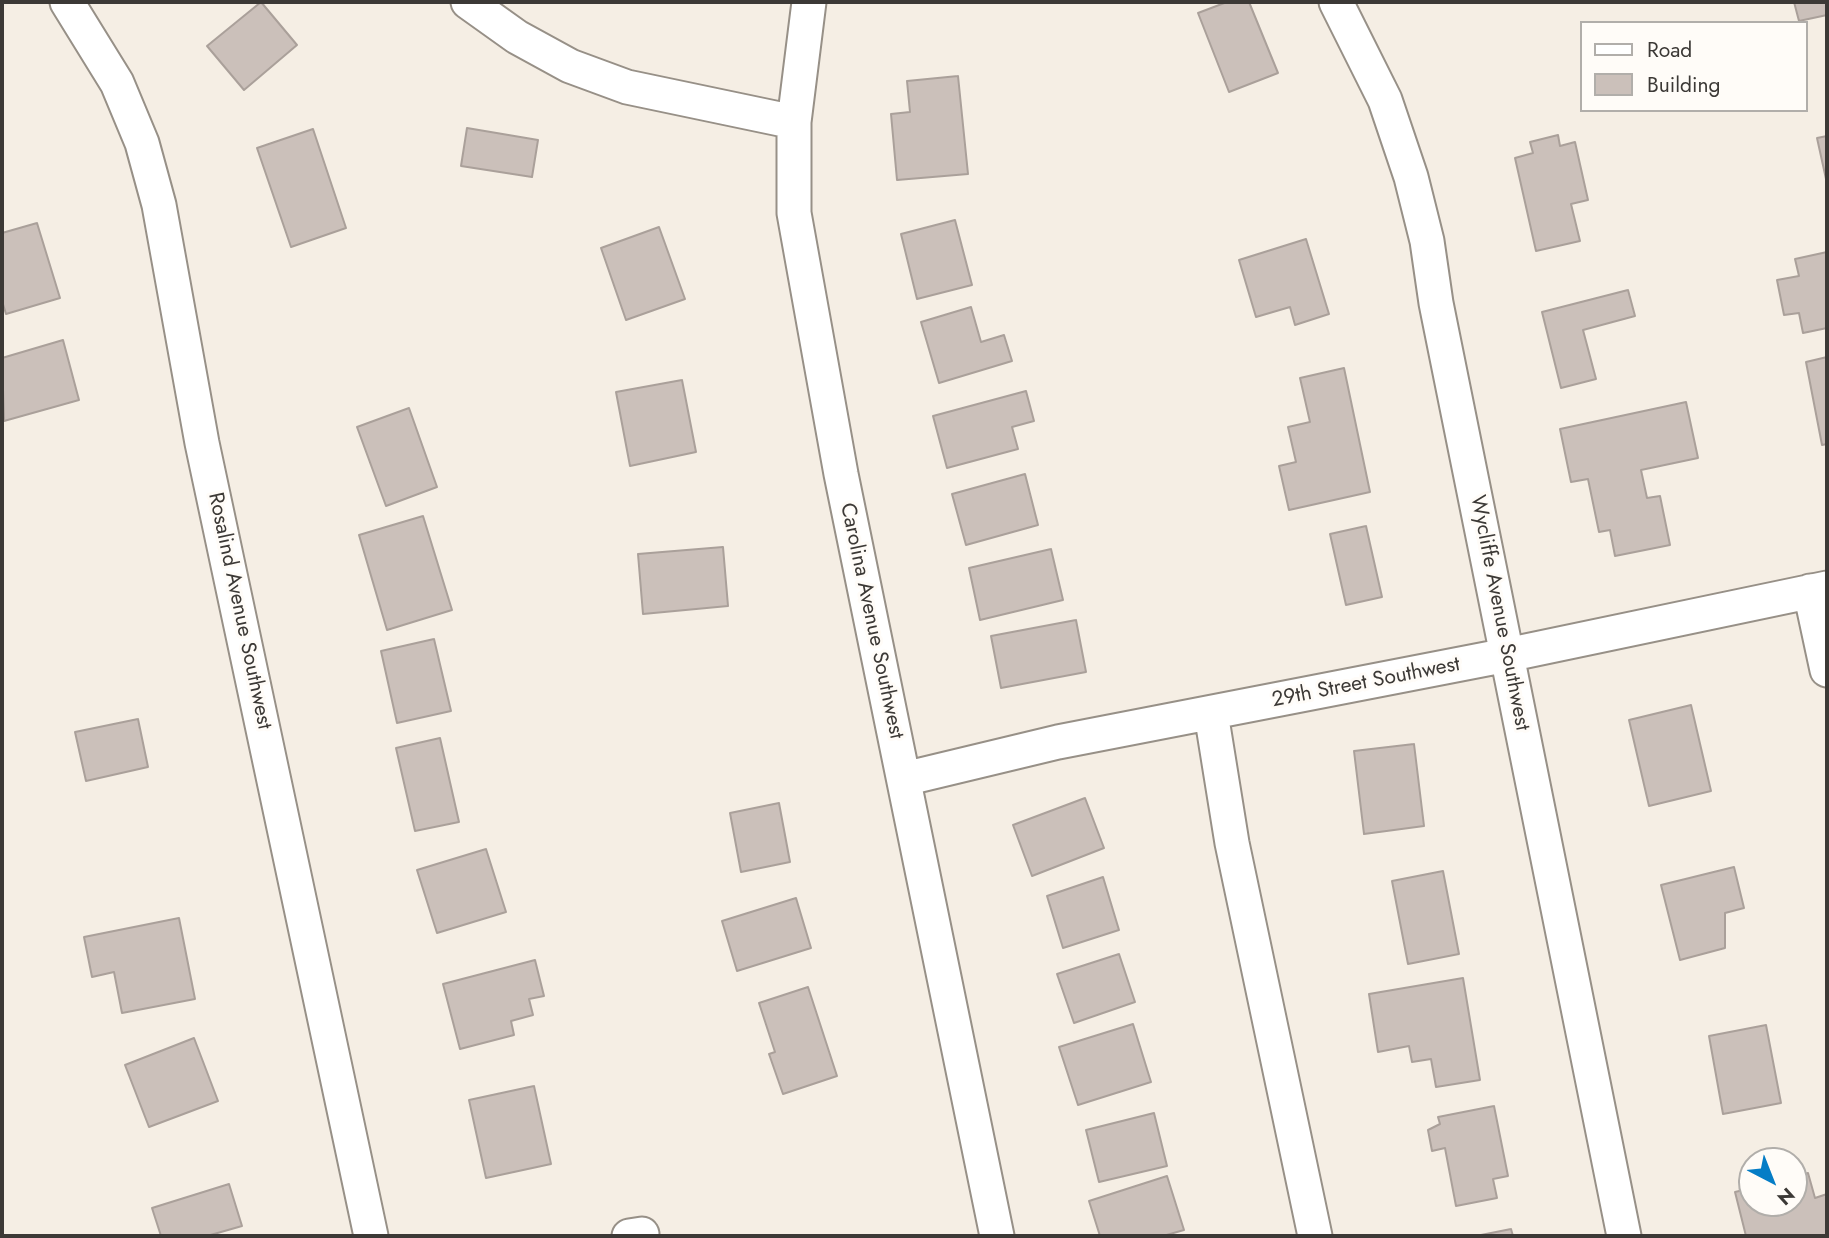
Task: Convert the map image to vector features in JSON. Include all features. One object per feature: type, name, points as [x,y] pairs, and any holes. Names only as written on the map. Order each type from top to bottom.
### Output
[{"type":"street","name":"Rosalind Avenue Southwest","points":[[67,2],[117,83],[142,143],[159,205],[202,443],[371,1236]]},
{"type":"street","points":[[468,2],[517,37],[570,66],[626,87],[793,122]]},
{"type":"street","name":"Carolina Avenue Southwest","points":[[808,2],[793,122],[794,214],[841,474],[997,1236]]},
{"type":"street","name":"Wycliffe Avenue Southwest","points":[[1336,2],[1385,100],[1411,177],[1427,240],[1436,303],[1624,1236]]},
{"type":"street","points":[[1818,590],[1827,670]]},
{"type":"street","name":"29th Street Southwest","points":[[904,779],[1058,742],[1507,655],[1818,590]]},
{"type":"street","points":[[1211,713],[1232,843],[1315,1236]]},
{"type":"building","points":[[261,2],[297,45],[244,90],[207,46]]},
{"type":"building","points":[[1227,2],[1249,2],[1278,73],[1229,92],[1198,13]]},
{"type":"building","points":[[1794,2],[1827,2],[1827,15],[1799,21]]},
{"type":"building","points":[[958,76],[968,174],[897,180],[891,114],[910,112],[907,81]]},
{"type":"building","points":[[467,128],[538,140],[532,177],[461,166]]},
{"type":"building","points":[[313,129],[346,228],[291,247],[257,148]]},
{"type":"building","points":[[1558,135],[1560,146],[1575,142],[1588,200],[1571,204],[1580,241],[1536,251],[1515,158],[1533,153],[1530,142]]},
{"type":"building","points":[[1827,136],[1827,179],[1826,179],[1817,138]]},
{"type":"building","points":[[955,220],[972,285],[917,299],[901,234]]},
{"type":"building","points":[[37,223],[60,298],[6,314],[2,301],[2,233]]},
{"type":"building","points":[[659,227],[685,299],[626,320],[601,248]]},
{"type":"building","points":[[1306,239],[1329,314],[1295,325],[1290,307],[1256,317],[1239,260]]},
{"type":"building","points":[[1827,252],[1827,328],[1803,333],[1799,313],[1784,315],[1777,280],[1799,276],[1795,259]]},
{"type":"building","points":[[1628,290],[1635,316],[1583,330],[1596,379],[1561,388],[1542,312]]},
{"type":"building","points":[[971,307],[981,342],[1004,335],[1012,361],[939,383],[921,322]]},
{"type":"building","points":[[63,340],[79,400],[4,421],[2,358]]},
{"type":"building","points":[[1827,357],[1827,444],[1822,445],[1806,362]]},
{"type":"building","points":[[1344,368],[1370,492],[1289,510],[1279,466],[1296,462],[1288,427],[1310,422],[1300,378]]},
{"type":"building","points":[[682,380],[696,452],[630,466],[616,392]]},
{"type":"building","points":[[1026,391],[1034,421],[1012,427],[1018,449],[947,468],[933,416]]},
{"type":"building","points":[[1686,402],[1698,458],[1641,470],[1647,498],[1660,496],[1670,545],[1615,556],[1610,530],[1599,532],[1588,479],[1571,482],[1560,429]]},
{"type":"building","points":[[409,408],[437,487],[386,506],[357,427]]},
{"type":"building","points":[[1025,474],[1038,525],[966,545],[952,494]]},
{"type":"building","points":[[423,516],[452,610],[387,630],[359,535]]},
{"type":"building","points":[[1366,526],[1382,597],[1346,605],[1330,534]]},
{"type":"building","points":[[723,547],[728,606],[643,614],[638,554]]},
{"type":"building","points":[[1051,549],[1063,600],[980,620],[969,568]]},
{"type":"building","points":[[1076,620],[1086,672],[1001,688],[991,636]]},
{"type":"building","points":[[434,639],[451,711],[397,723],[381,651]]},
{"type":"building","points":[[1691,705],[1711,791],[1649,806],[1629,720]]},
{"type":"building","points":[[138,719],[148,767],[86,781],[75,732]]},
{"type":"building","points":[[440,738],[459,822],[415,831],[396,748]]},
{"type":"building","points":[[1414,744],[1424,826],[1364,834],[1354,751]]},
{"type":"building","points":[[1085,798],[1104,848],[1032,876],[1013,825]]},
{"type":"building","points":[[779,803],[790,862],[741,872],[730,813]]},
{"type":"building","points":[[486,849],[506,912],[437,933],[417,870]]},
{"type":"building","points":[[1734,867],[1744,908],[1725,913],[1725,948],[1680,960],[1661,885]]},
{"type":"building","points":[[1443,871],[1459,954],[1408,964],[1392,881]]},
{"type":"building","points":[[1103,877],[1119,930],[1063,948],[1047,896]]},
{"type":"building","points":[[796,898],[811,948],[737,971],[722,921]]},
{"type":"building","points":[[179,918],[195,999],[122,1013],[114,972],[92,977],[84,937]]},
{"type":"building","points":[[1119,954],[1135,1002],[1074,1023],[1057,974]]},
{"type":"building","points":[[535,960],[544,996],[529,999],[533,1015],[511,1021],[514,1035],[460,1049],[443,984]]},
{"type":"building","points":[[1463,978],[1480,1080],[1436,1087],[1431,1059],[1412,1062],[1409,1046],[1378,1052],[1369,994]]},
{"type":"building","points":[[808,987],[837,1076],[783,1094],[769,1054],[775,1052],[759,1003]]},
{"type":"building","points":[[1133,1024],[1151,1082],[1078,1105],[1059,1047]]},
{"type":"building","points":[[1766,1025],[1781,1103],[1723,1114],[1709,1036]]},
{"type":"building","points":[[194,1038],[218,1101],[149,1127],[125,1065]]},
{"type":"building","points":[[534,1086],[551,1164],[486,1178],[469,1100]]},
{"type":"building","points":[[1494,1106],[1508,1176],[1493,1179],[1497,1198],[1456,1206],[1445,1148],[1432,1151],[1428,1130],[1440,1124],[1438,1117]]},
{"type":"building","points":[[1154,1113],[1167,1166],[1099,1182],[1086,1130]]},
{"type":"building","points":[[1808,1173],[1815,1198],[1827,1194],[1827,1236],[1746,1236],[1741,1217],[1808,1217]]},
{"type":"building","points":[[1167,1176],[1184,1230],[1163,1236],[1100,1236],[1089,1201]]},
{"type":"building","points":[[229,1184],[242,1226],[207,1236],[161,1236],[152,1208]]},
{"type":"building","points":[[1511,1229],[1513,1236],[1476,1236]]}]
